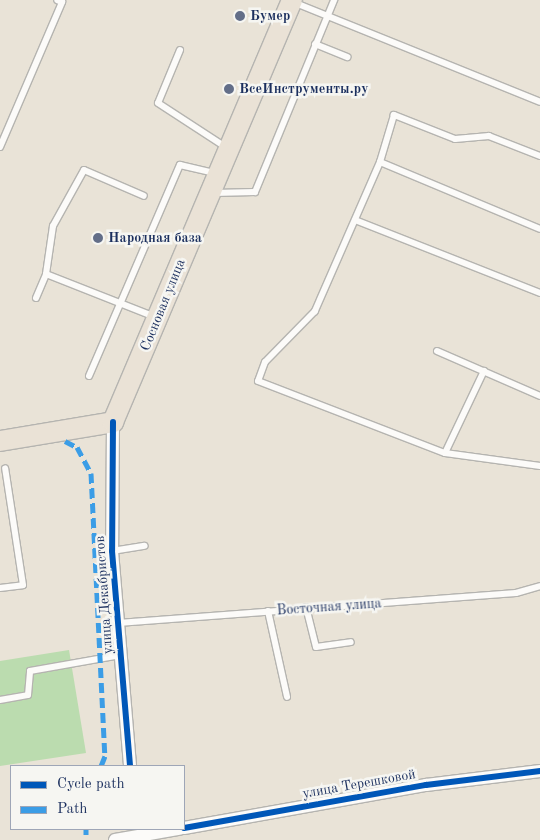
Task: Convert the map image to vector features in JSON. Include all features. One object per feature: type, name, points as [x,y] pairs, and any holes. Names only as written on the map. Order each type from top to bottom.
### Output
[{"type":"main road","name":"Сосновая улица","points":[[113,422],[291,0]]},
{"type":"main road","points":[[0,441],[113,422]]},
{"type":"street","name":"улица Декабристов","points":[[113,422],[112,551],[130,765]]},
{"type":"street","name":"улица Терешковой","points":[[185,828],[426,785],[540,771]]},
{"type":"street","points":[[115,840],[134,833],[168,830]]},
{"type":"lane","points":[[0,147],[62,2],[57,0]]},
{"type":"lane","points":[[291,0],[540,102]]},
{"type":"lane","points":[[209,193],[255,192],[334,0]]},
{"type":"lane","points":[[315,44],[348,57]]},
{"type":"lane","points":[[180,50],[158,103],[228,148]]},
{"type":"lane","points":[[540,156],[489,136],[455,139],[394,115],[380,162],[315,311],[266,362],[258,381],[445,453],[540,466]]},
{"type":"lane","points":[[380,162],[540,229]]},
{"type":"lane","points":[[89,376],[124,303],[180,165],[217,173]]},
{"type":"lane","points":[[36,298],[46,274],[53,226],[84,170],[144,196]]},
{"type":"lane","points":[[355,220],[540,293]]},
{"type":"lane","points":[[46,274],[124,303],[158,318]]},
{"type":"lane","points":[[437,351],[540,396]]},
{"type":"lane","points":[[445,453],[484,371]]},
{"type":"lane","points":[[0,588],[23,584],[5,468]]},
{"type":"lane","points":[[112,551],[145,546]]},
{"type":"lane","name":"Восточная улица","points":[[118,623],[516,593],[540,586]]},
{"type":"lane","points":[[306,608],[316,647],[352,642]]},
{"type":"lane","points":[[268,611],[287,697]]},
{"type":"lane","points":[[0,700],[28,695],[30,671],[121,655]]},
{"type":"green space","points":[[69,650],[86,753],[0,766],[0,661]]},
{"type":"marked path","points":[[65,441],[77,447],[91,473],[105,756],[101,765]]},
{"type":"marked path","points":[[86,830],[86,835]]},
{"type":"cycle path","points":[[113,422],[112,551],[130,765]]},
{"type":"cycle path","points":[[185,828],[426,785],[540,771]]},
{"type":"place","name":"Бумер","points":[[240,16]]},
{"type":"place","name":"ВсеИнструменты.ру","points":[[229,89]]},
{"type":"place","name":"Народная база","points":[[98,238]]}]
